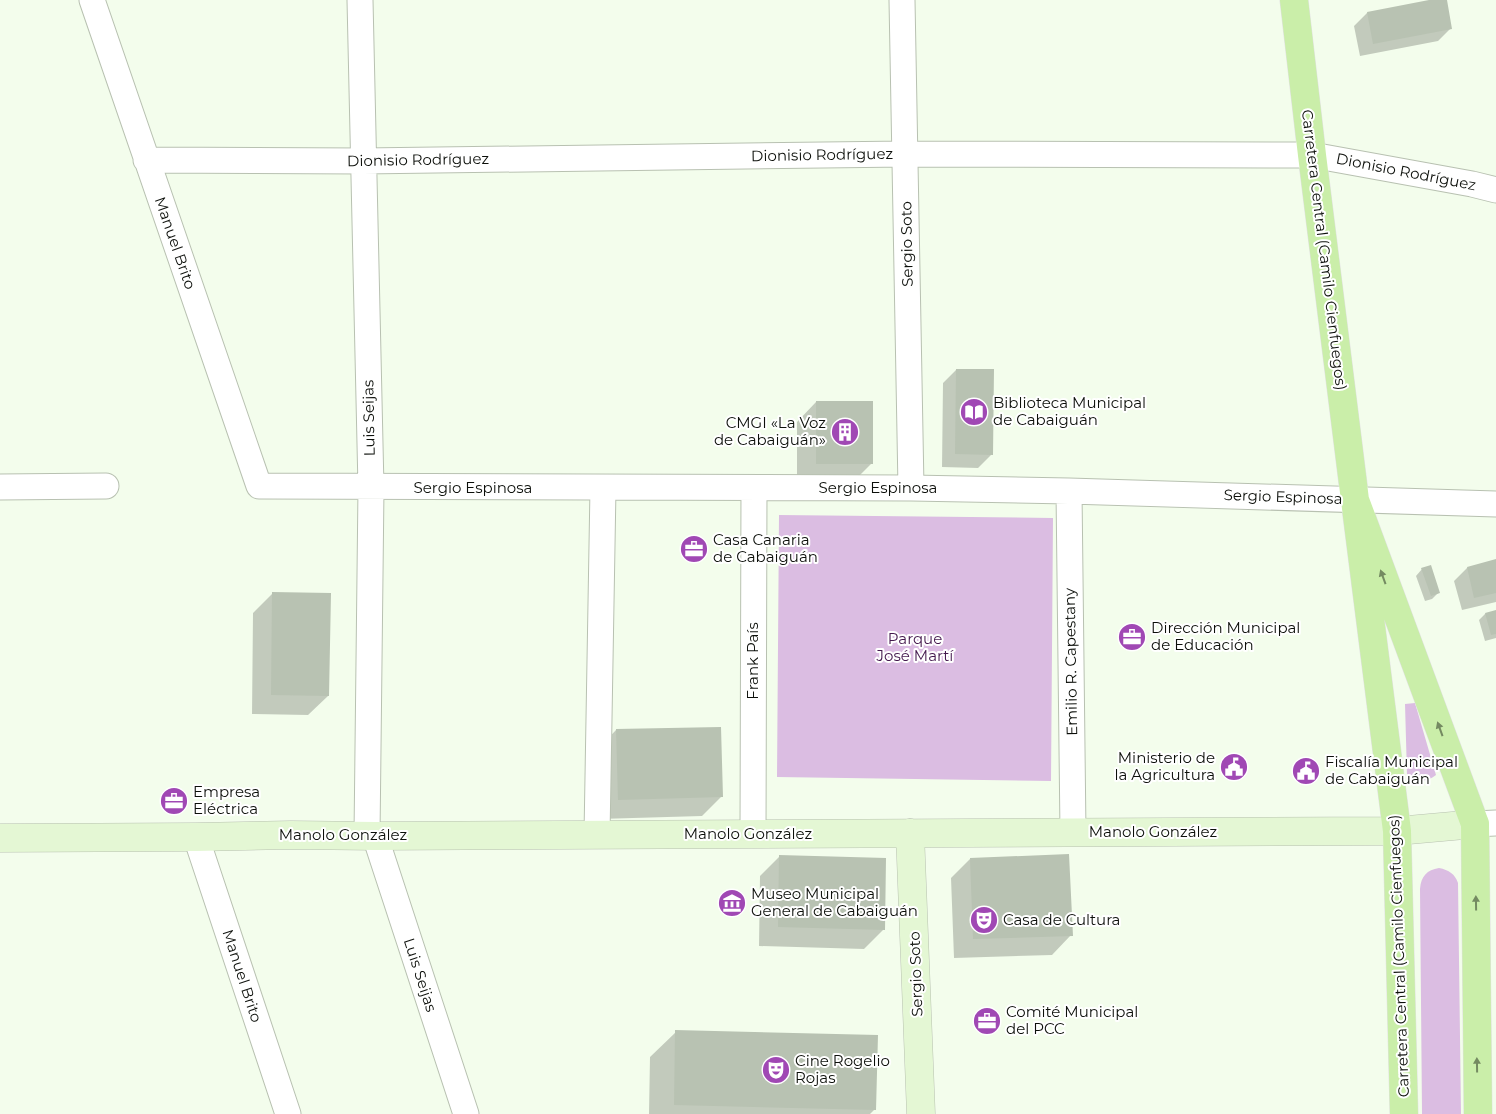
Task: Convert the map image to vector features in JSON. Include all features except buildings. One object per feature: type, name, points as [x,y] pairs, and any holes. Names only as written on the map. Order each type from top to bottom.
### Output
[{"type":"main road","name":"Carretera Central (Camilo Cienfuegos)","points":[[1294,0],[1397,831],[1404,1114]]},
{"type":"main road","name":"Carretera Central (Camilo Cienfuegos)","points":[[1355,500],[1485,824],[1478,1114]]},
{"type":"street","name":"Manuel Brito","points":[[92,0],[259,486]]},
{"type":"street","name":"Luis Seijas","points":[[360,0],[371,488],[371,836],[466,1114]]},
{"type":"street","name":"Sergio Soto","points":[[902,0],[911,488]]},
{"type":"street","name":"Dionisio Rodríguez","points":[[146,160],[363,161],[905,154],[1312,155],[1496,190]]},
{"type":"street","points":[[0,487],[106,486]]},
{"type":"street","name":"Sergio Espinosa","points":[[259,486],[371,488],[911,488],[1496,504]]},
{"type":"street","points":[[598,835],[603,488]]},
{"type":"street","name":"Frank País","points":[[753,834],[754,488]]},
{"type":"street","name":"Emilio R. Capestany","points":[[1069,491],[1074,833]]},
{"type":"street","name":"Manolo González","points":[[0,838],[291,835],[1397,831],[1485,824]]},
{"type":"street","name":"Sergio Soto","points":[[910,834],[921,1114]]},
{"type":"street","name":"Manuel Brito","points":[[196,837],[288,1114]]},
{"type":"green space","name":"Parque José Martí","points":[[779,515],[1053,518],[1051,781],[777,777]]},
{"type":"green space","points":[[1415,703],[1436,775],[1425,780],[1414,779],[1407,775],[1405,704]]},
{"type":"green space","points":[[1439,868],[1451,873],[1458,883],[1461,1114],[1422,1114],[1420,889],[1425,874]]},
{"type":"place","name":"Biblioteca Municipal de Cabaiguán","points":[[974,412]]},
{"type":"place","name":"CMGI «La Voz de Cabaiguán»","points":[[845,432]]},
{"type":"place","name":"Casa Canaria de Cabaiguán","points":[[694,549]]},
{"type":"place","name":"Dirección Municipal de Educación","points":[[1132,637]]},
{"type":"place","name":"Ministerio de la Agricultura","points":[[1234,767]]},
{"type":"place","name":"Fiscalía Municipal de Cabaiguán","points":[[1306,771]]},
{"type":"place","name":"Empresa Eléctrica","points":[[174,801]]},
{"type":"place","name":"Museo Municipal General de Cabaiguán","points":[[732,903]]},
{"type":"place","name":"Casa de Cultura","points":[[984,920]]},
{"type":"place","name":"Comité Municipal del PCC","points":[[987,1021]]},
{"type":"place","name":"Cine Rogelio Rojas","points":[[776,1070]]}]
